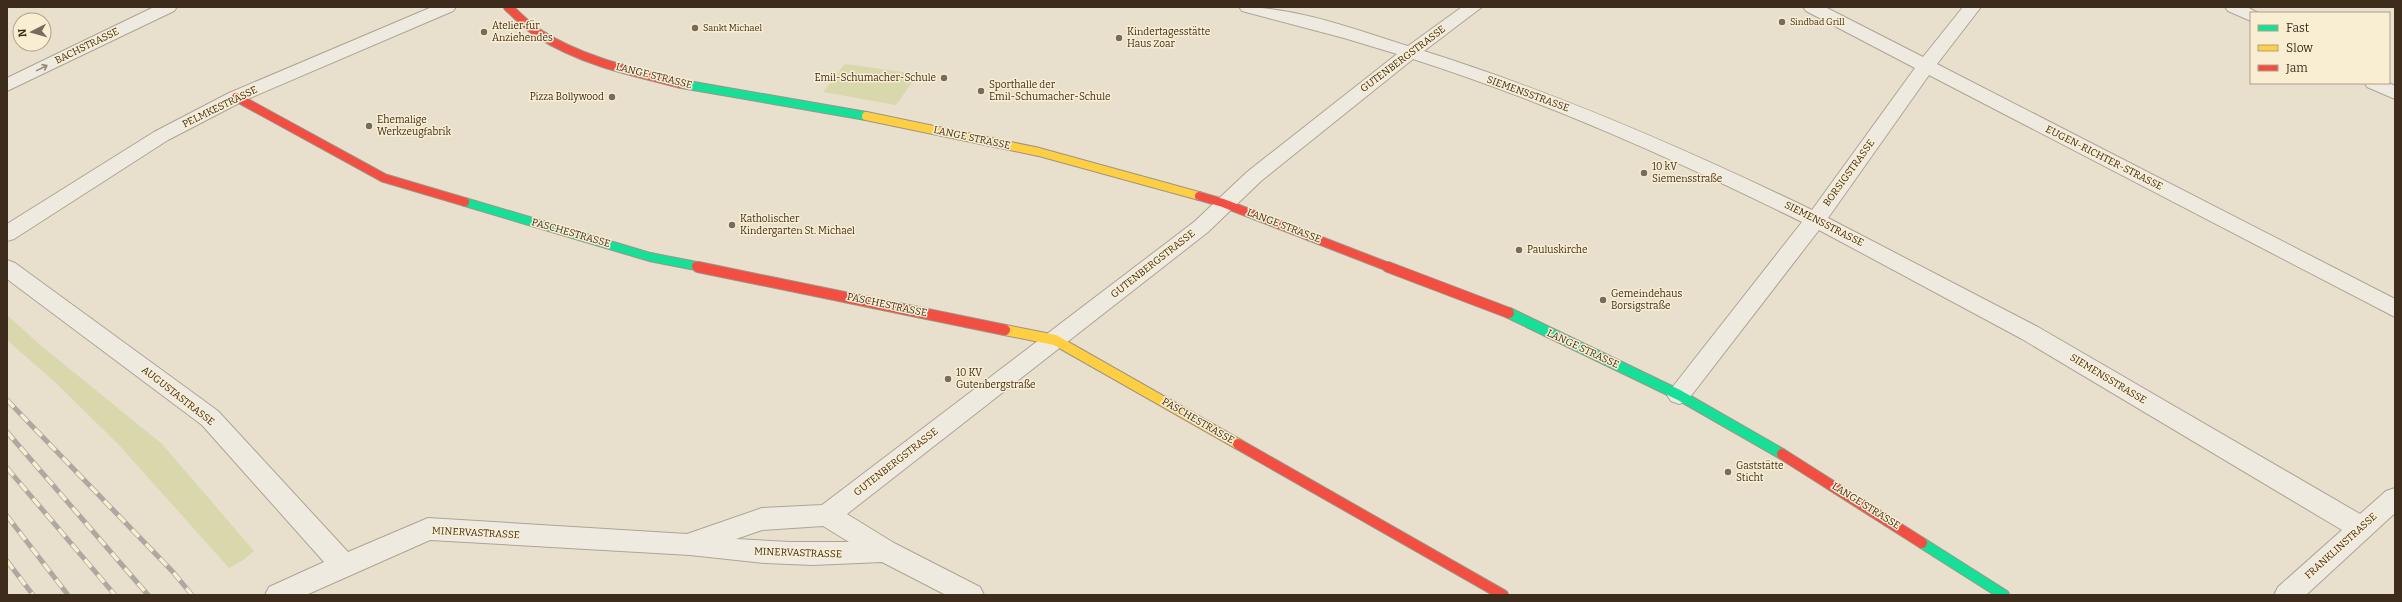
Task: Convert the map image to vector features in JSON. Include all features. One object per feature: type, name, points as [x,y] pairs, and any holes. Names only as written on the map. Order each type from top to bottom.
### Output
[{"type":"street","name":"BACHSTRASSE","points":[[7,86],[168,7]]},
{"type":"street","name":"PELMKESTRASSE","points":[[7,234],[161,136],[236,97],[447,7]]},
{"type":"street","name":"LANGE STRASSE","points":[[508,7],[538,33],[575,51],[617,68],[685,85],[896,121],[1039,152],[1223,203],[1498,308],[1680,395],[1776,450],[2004,595]]},
{"type":"street","name":"SIEMENSSTRASSE","points":[[1248,7],[1411,51],[1602,121],[1816,219],[2030,333],[2361,528]]},
{"type":"street","name":"GUTENBERGSTRASSE","points":[[827,515],[1201,226],[1223,203],[1411,51],[1473,7]]},
{"type":"street","name":"EUGEN-RICHTER-STRASSE","points":[[1812,7],[2395,309]]},
{"type":"street","name":"BORSIGSTRASSE","points":[[1680,395],[1816,219],[1926,66],[1972,7]]},
{"type":"street","points":[[2234,7],[2250,15]]},
{"type":"street","points":[[2376,84],[2395,93]]},
{"type":"street","name":"PASCHESTRASSE","points":[[236,97],[384,178],[650,257],[1055,340],[1503,595]]},
{"type":"street","name":"AUGUSTASTRASSE","points":[[7,268],[210,418],[344,566]]},
{"type":"street","name":"FRANKLINSTRASSE","points":[[2287,595],[2395,498]]},
{"type":"street","points":[[827,515],[885,551],[971,595]]},
{"type":"street","name":"MINERVASTRASSE","points":[[687,545],[762,518],[827,515]]},
{"type":"street","name":"MINERVASTRASSE","points":[[278,595],[428,529],[687,545],[735,551],[840,555],[885,551]]},
{"type":"green space","points":[[845,64],[918,74],[896,105],[823,92]]},
{"type":"green space","points":[[7,315],[39,344],[162,444],[254,551],[243,560],[229,568],[119,445],[56,383],[7,340]]},
{"type":"railway","points":[[7,400],[173,572],[192,595]]},
{"type":"railway","points":[[7,432],[148,595]]},
{"type":"railway","points":[[7,468],[115,595]]},
{"type":"railway","points":[[7,516],[68,595]]},
{"type":"railway","points":[[7,561],[33,595]]},
{"type":"traffic: fast","points":[[682,84],[866,116]]},
{"type":"traffic: fast","points":[[465,202],[650,257],[696,266]]},
{"type":"traffic: fast","points":[[1509,313],[1679,395],[1782,454]]},
{"type":"traffic: fast","points":[[1922,543],[2004,595]]},
{"type":"traffic: slow","points":[[866,116],[1039,152],[1199,196]]},
{"type":"traffic: slow","points":[[1005,330],[1055,340],[1238,444]]},
{"type":"traffic: jam","points":[[508,7],[538,33],[571,51],[608,64],[682,84]]},
{"type":"traffic: jam","points":[[236,97],[384,178],[465,202]]},
{"type":"traffic: jam","points":[[1199,196],[1223,203],[1509,313]]},
{"type":"traffic: jam","points":[[696,266],[1005,330]]},
{"type":"traffic: jam","points":[[1238,444],[1503,595]]},
{"type":"traffic: jam","points":[[1782,454],[1922,543]]},
{"type":"place","name":"Sindbad Grill","points":[[1782,22]]},
{"type":"place","name":"Sankt Michael","points":[[695,28]]},
{"type":"place","name":"Atelier für Anziehendes","points":[[484,32]]},
{"type":"place","name":"Kindertagesstätte Haus Zoar","points":[[1119,38]]},
{"type":"place","name":"Emil-Schumacher-Schule","points":[[944,78]]},
{"type":"place","name":"Sporthalle der Emil-Schumacher-Schule","points":[[981,91]]},
{"type":"place","name":"Pizza Bollywood","points":[[612,97]]},
{"type":"place","name":"Ehemalige Werkzeugfabrik","points":[[369,126]]},
{"type":"place","name":"10 kV Siemensstraße","points":[[1644,173]]},
{"type":"place","name":"Katholischer Kindergarten St. Michael","points":[[732,225]]},
{"type":"place","name":"Pauluskirche","points":[[1519,250]]},
{"type":"place","name":"Gemeindehaus Borsigstraße","points":[[1603,300]]},
{"type":"place","name":"10 KV Gutenbergstraße","points":[[948,379]]},
{"type":"place","name":"Gaststätte Sticht","points":[[1728,472]]}]
